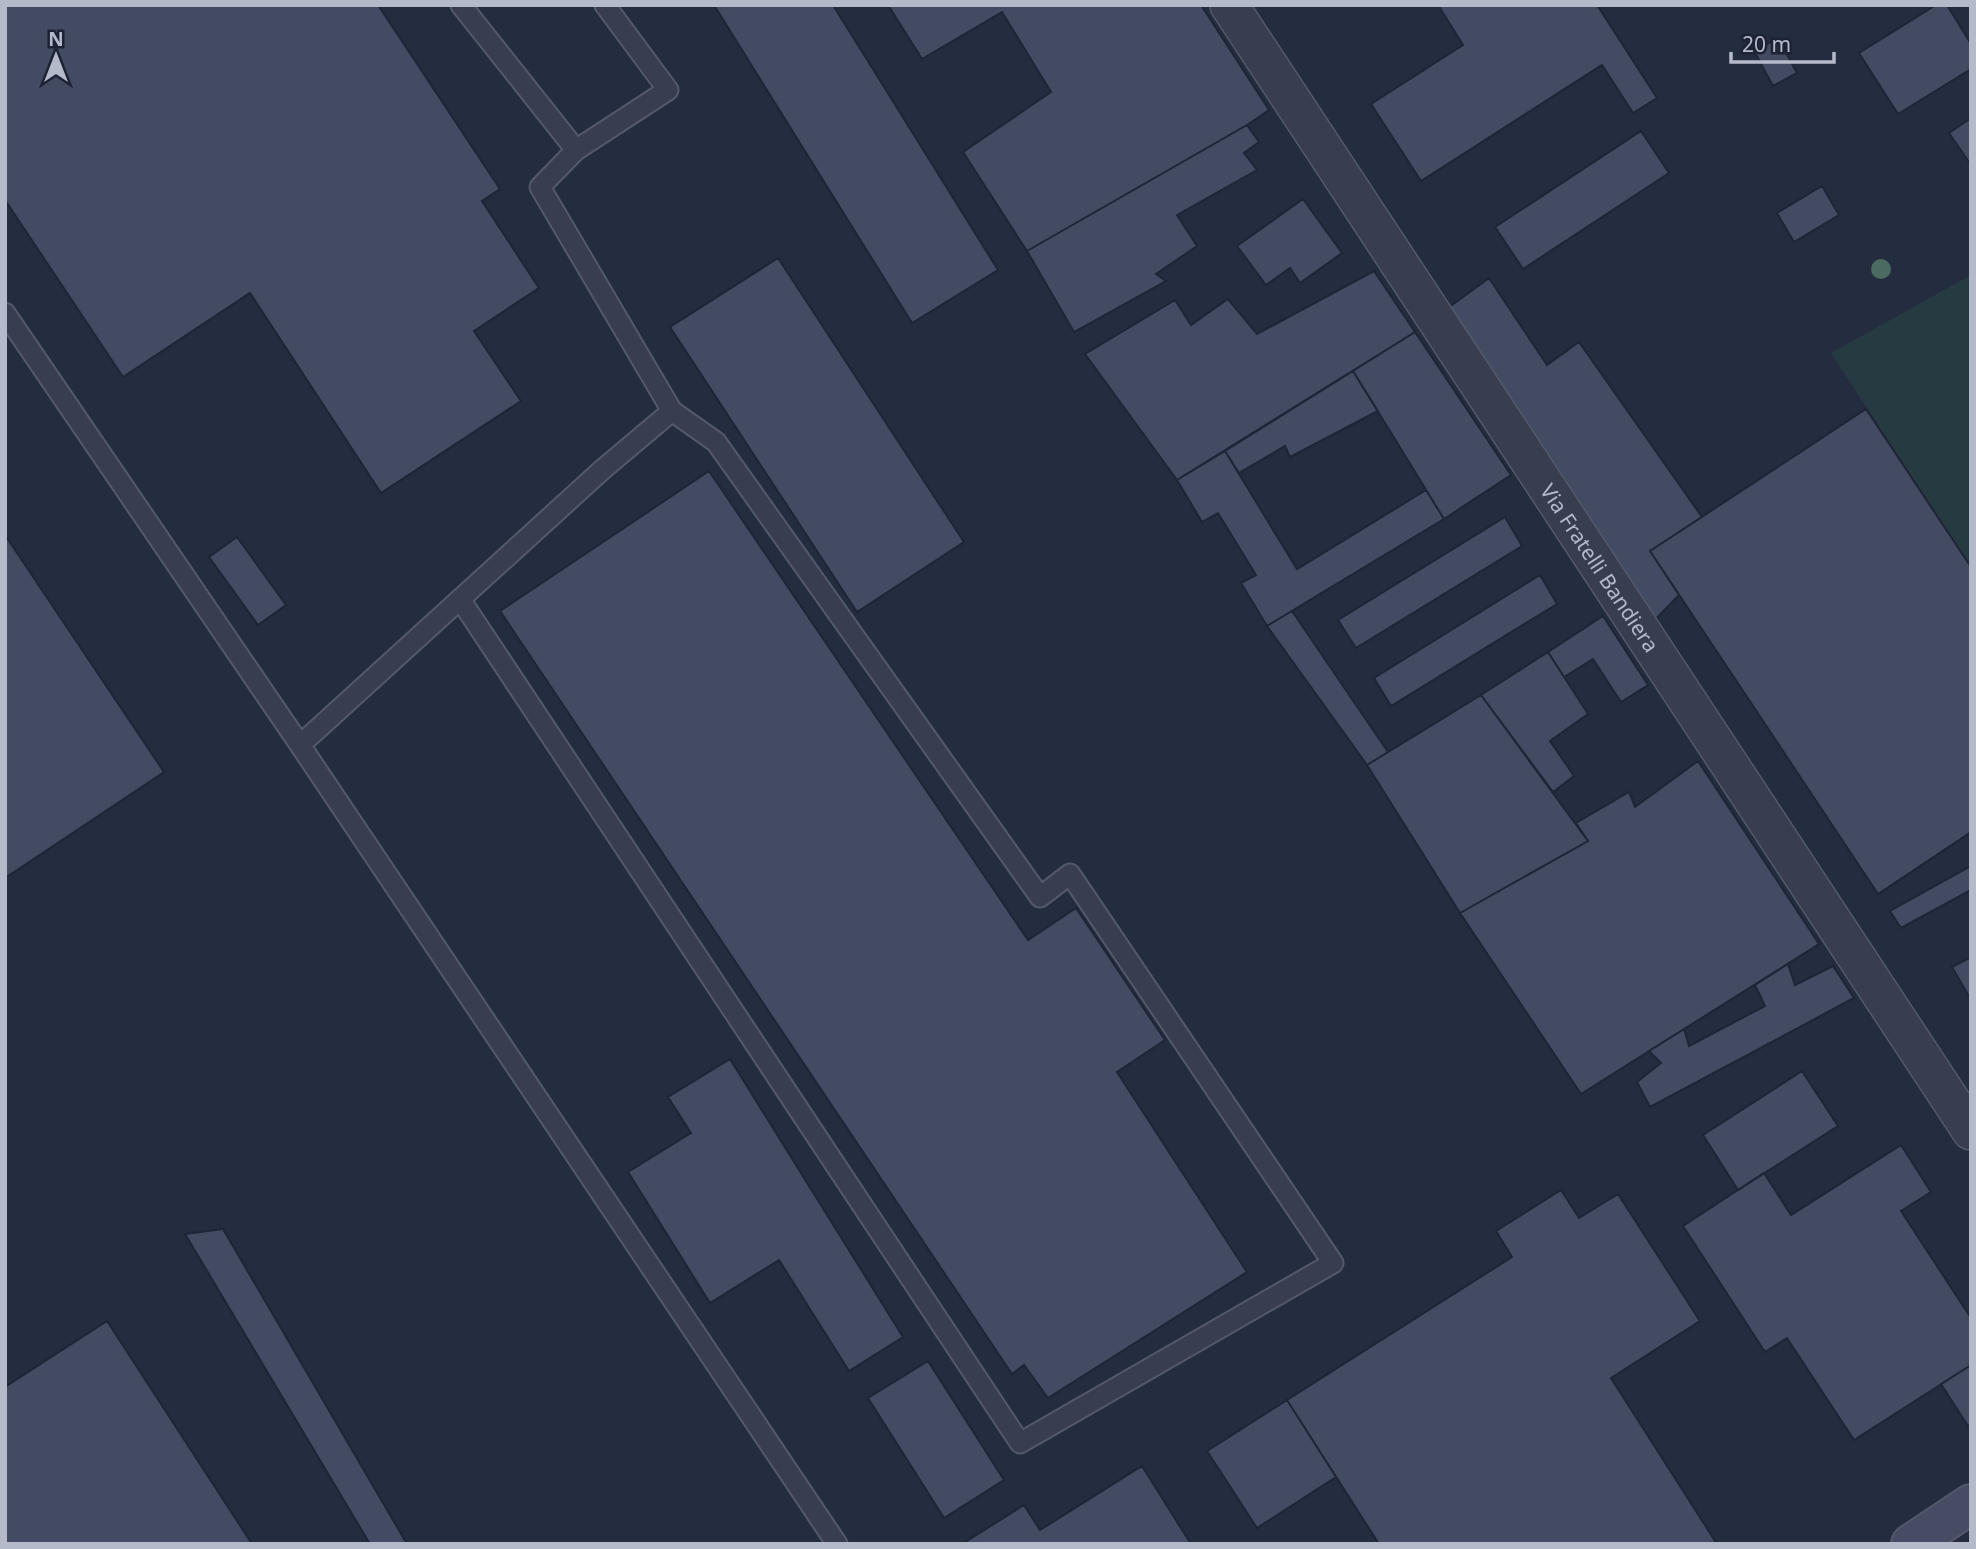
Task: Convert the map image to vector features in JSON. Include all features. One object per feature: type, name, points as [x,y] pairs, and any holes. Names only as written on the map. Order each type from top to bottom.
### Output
[{"type":"street","name":"Via Fratelli Bandiera","points":[[1229,5],[1971,1131]]},
{"type":"street","points":[[1912,1544],[1971,1504]]},
{"type":"lane","points":[[461,5],[576,150]]},
{"type":"lane","points":[[460,599],[1020,1443],[1333,1263],[1070,874],[1040,897],[716,442],[672,411],[540,187],[576,150],[668,90],[605,5]]},
{"type":"lane","points":[[5,313],[300,744],[837,1544]]},
{"type":"lane","points":[[300,744],[602,470],[672,411]]},
{"type":"shaded area","points":[[1971,275],[1971,567],[1831,353]]},
{"type":"building","points":[[5,5],[378,5],[500,189],[482,201],[539,288],[474,331],[521,401],[381,493],[250,293],[123,377],[5,200]]},
{"type":"building","points":[[714,5],[833,5],[998,270],[912,323]]},
{"type":"building","points":[[888,5],[1201,5],[1269,110],[1027,251],[963,152],[1051,92],[1002,12],[922,59]]},
{"type":"building","points":[[1438,5],[1597,5],[1657,98],[1633,113],[1602,65],[1421,181],[1371,104],[1463,45]]},
{"type":"building","points":[[1936,5],[1947,5],[1971,44],[1971,69],[1898,114],[1859,53]]},
{"type":"building","points":[[1778,38],[1797,73],[1773,86],[1754,51]]},
{"type":"building","points":[[1971,118],[1971,165],[1949,133]]},
{"type":"building","points":[[1247,125],[1259,142],[1244,153],[1257,170],[1177,215],[1197,246],[1156,274],[1166,281],[1074,332],[1027,251]]},
{"type":"building","points":[[1641,131],[1669,173],[1523,269],[1495,227]]},
{"type":"building","points":[[1822,186],[1839,215],[1794,242],[1777,213]]},
{"type":"building","points":[[1303,199],[1342,253],[1300,283],[1290,268],[1266,285],[1237,246]]},
{"type":"building","points":[[778,258],[964,542],[857,612],[670,327]]},
{"type":"building","points":[[1374,271],[1415,332],[1177,480],[1085,354],[1175,300],[1191,325],[1228,299],[1257,334]]},
{"type":"building","points":[[1489,278],[1547,365],[1579,342],[1702,517],[1650,551],[1679,595],[1653,622],[1448,308]]},
{"type":"building","points":[[1415,332],[1511,475],[1444,519],[1353,371]]},
{"type":"building","points":[[1353,371],[1378,411],[1290,457],[1285,446],[1239,473],[1225,451]]},
{"type":"building","points":[[1866,409],[1971,567],[1971,832],[1878,894],[1650,551]]},
{"type":"building","points":[[1225,451],[1297,569],[1426,490],[1444,519],[1267,626],[1241,583],[1256,575],[1218,513],[1202,522],[1177,480]]},
{"type":"building","points":[[709,471],[1028,940],[1076,908],[1165,1040],[1117,1072],[1247,1272],[1048,1398],[1024,1365],[1012,1374],[500,611]]},
{"type":"building","points":[[1505,517],[1522,546],[1356,648],[1338,620]]},
{"type":"building","points":[[5,535],[164,772],[5,878]]},
{"type":"building","points":[[237,537],[286,605],[258,625],[209,557]]},
{"type":"building","points":[[1540,575],[1557,604],[1391,706],[1374,678]]},
{"type":"building","points":[[1292,611],[1388,752],[1367,765],[1267,626]]},
{"type":"building","points":[[1603,616],[1648,685],[1621,702],[1593,659],[1564,677],[1548,652]]},
{"type":"building","points":[[1548,652],[1588,714],[1550,741],[1574,776],[1553,792],[1481,695]]},
{"type":"building","points":[[1481,695],[1588,841],[1460,913],[1367,765]]},
{"type":"building","points":[[1698,761],[1819,944],[1581,1094],[1460,913],[1588,841],[1576,823],[1629,792],[1635,807]]},
{"type":"building","points":[[1971,866],[1971,890],[1901,928],[1890,911]]},
{"type":"building","points":[[1971,957],[1971,1000],[1952,967]]},
{"type":"building","points":[[1788,964],[1795,985],[1833,966],[1854,998],[1650,1107],[1637,1082],[1661,1063],[1649,1051],[1684,1029],[1689,1046],[1765,1006],[1755,985]]},
{"type":"building","points":[[730,1059],[903,1337],[849,1371],[779,1260],[710,1303],[628,1172],[691,1133],[668,1097]]},
{"type":"building","points":[[1802,1071],[1838,1126],[1738,1190],[1703,1135]]},
{"type":"building","points":[[1901,1145],[1931,1192],[1901,1211],[1971,1318],[1971,1365],[1854,1440],[1787,1338],[1765,1352],[1683,1226],[1764,1173],[1791,1215]]},
{"type":"building","points":[[1561,1190],[1579,1218],[1618,1194],[1700,1321],[1611,1378],[1717,1544],[1379,1544],[1287,1400],[1512,1257],[1496,1231]]},
{"type":"building","points":[[223,1229],[407,1544],[370,1544],[185,1234]]},
{"type":"building","points":[[107,1321],[252,1544],[5,1544],[5,1387]]},
{"type":"building","points":[[928,1361],[1004,1480],[944,1518],[868,1398]]},
{"type":"building","points":[[1971,1365],[1971,1424],[1968,1426],[1941,1384]]},
{"type":"building","points":[[1287,1400],[1336,1477],[1257,1528],[1207,1451]]},
{"type":"building","points":[[1142,1466],[1191,1544],[962,1544],[1024,1505],[1040,1530]]}]
